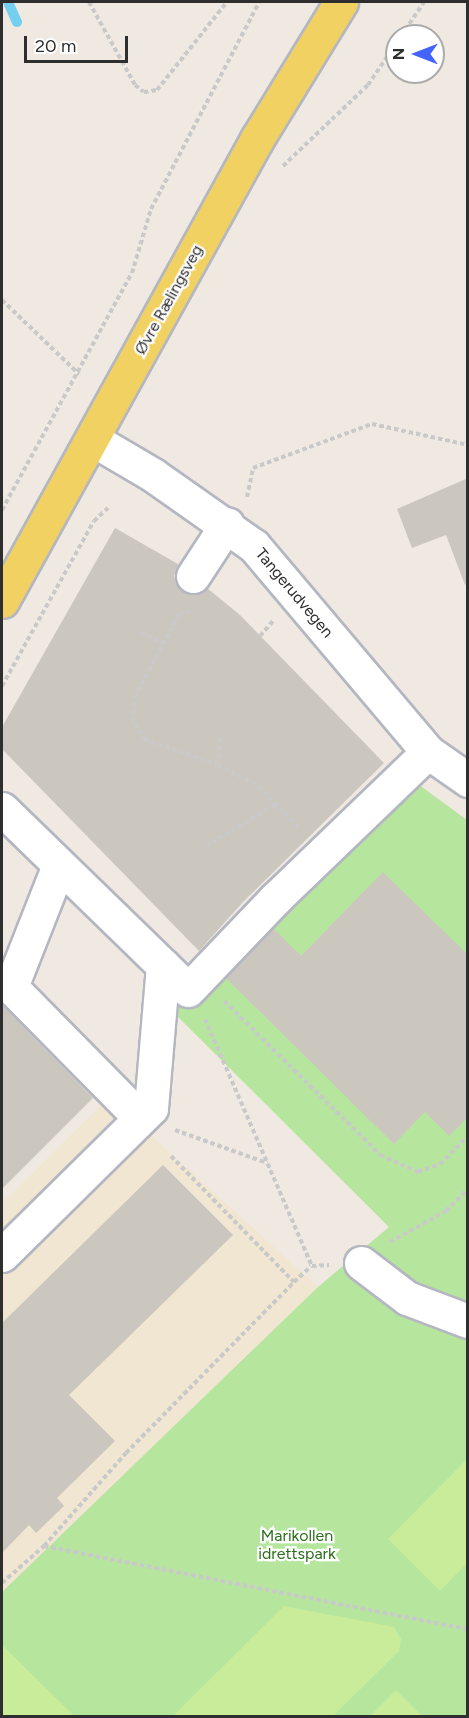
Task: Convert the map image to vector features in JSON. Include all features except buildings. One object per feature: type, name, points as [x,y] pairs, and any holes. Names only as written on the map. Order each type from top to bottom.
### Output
[{"type":"main road","name":"Øvre Rælingsveg","points":[[2,601],[257,139],[341,2]]},
{"type":"street","name":"Tangerudvegen","points":[[92,439],[236,516],[254,546],[428,752],[468,780]]},
{"type":"street","points":[[193,576],[236,516]]},
{"type":"street","points":[[2,809],[163,966],[200,982],[428,752]]},
{"type":"street","points":[[59,865],[11,987],[140,1118]]},
{"type":"street","points":[[2,1254],[151,1108],[163,966]]},
{"type":"street","points":[[361,1263],[407,1298],[468,1321]]},
{"type":"path","points":[[89,2],[135,85],[144,92],[158,90],[227,2]]},
{"type":"path","points":[[2,510],[79,374],[132,273],[151,209],[259,2]]},
{"type":"path","points":[[409,24],[424,2]]},
{"type":"path","points":[[279,170],[368,85],[385,60]]},
{"type":"path","points":[[2,300],[79,374]]},
{"type":"path","points":[[236,516],[253,468],[372,424],[468,445]]},
{"type":"path","points":[[2,686],[94,522],[108,508]]},
{"type":"path","points":[[198,609],[179,614],[136,695],[132,717],[144,739],[218,765],[259,786],[300,830],[294,836]]},
{"type":"path","points":[[141,633],[163,644]]},
{"type":"path","points":[[218,765],[220,738]]},
{"type":"path","points":[[206,846],[276,804]]},
{"type":"path","points":[[200,982],[380,1155],[418,1172],[440,1164],[468,1136]]},
{"type":"path","points":[[200,982],[267,1163],[312,1266]]},
{"type":"path","points":[[140,1118],[267,1163]]},
{"type":"path","points":[[171,1156],[294,1282]]},
{"type":"path","points":[[2,1583],[44,1546],[126,1452],[312,1266],[361,1263],[394,1239],[446,1211],[468,1189]]},
{"type":"path","points":[[44,1546],[468,1629]]},
{"type":"shaded area","points":[[109,1097],[318,1287],[2,1592],[2,1203]]},
{"type":"green space","name":"Marikollen idrettspark","points":[[396,768],[467,820],[467,1716],[2,1716],[2,1592],[318,1287],[389,1227],[166,1005]]},
{"type":"green space","points":[[467,1459],[467,1563],[440,1591],[388,1539]]},
{"type":"green space","points":[[284,1606],[394,1627],[401,1639],[399,1651],[333,1716],[173,1716]]},
{"type":"green space","points":[[2,1645],[74,1716],[2,1716]]},
{"type":"green space","points":[[396,1690],[422,1716],[370,1716]]},
{"type":"waterway","points":[[8,2],[17,22]]}]
